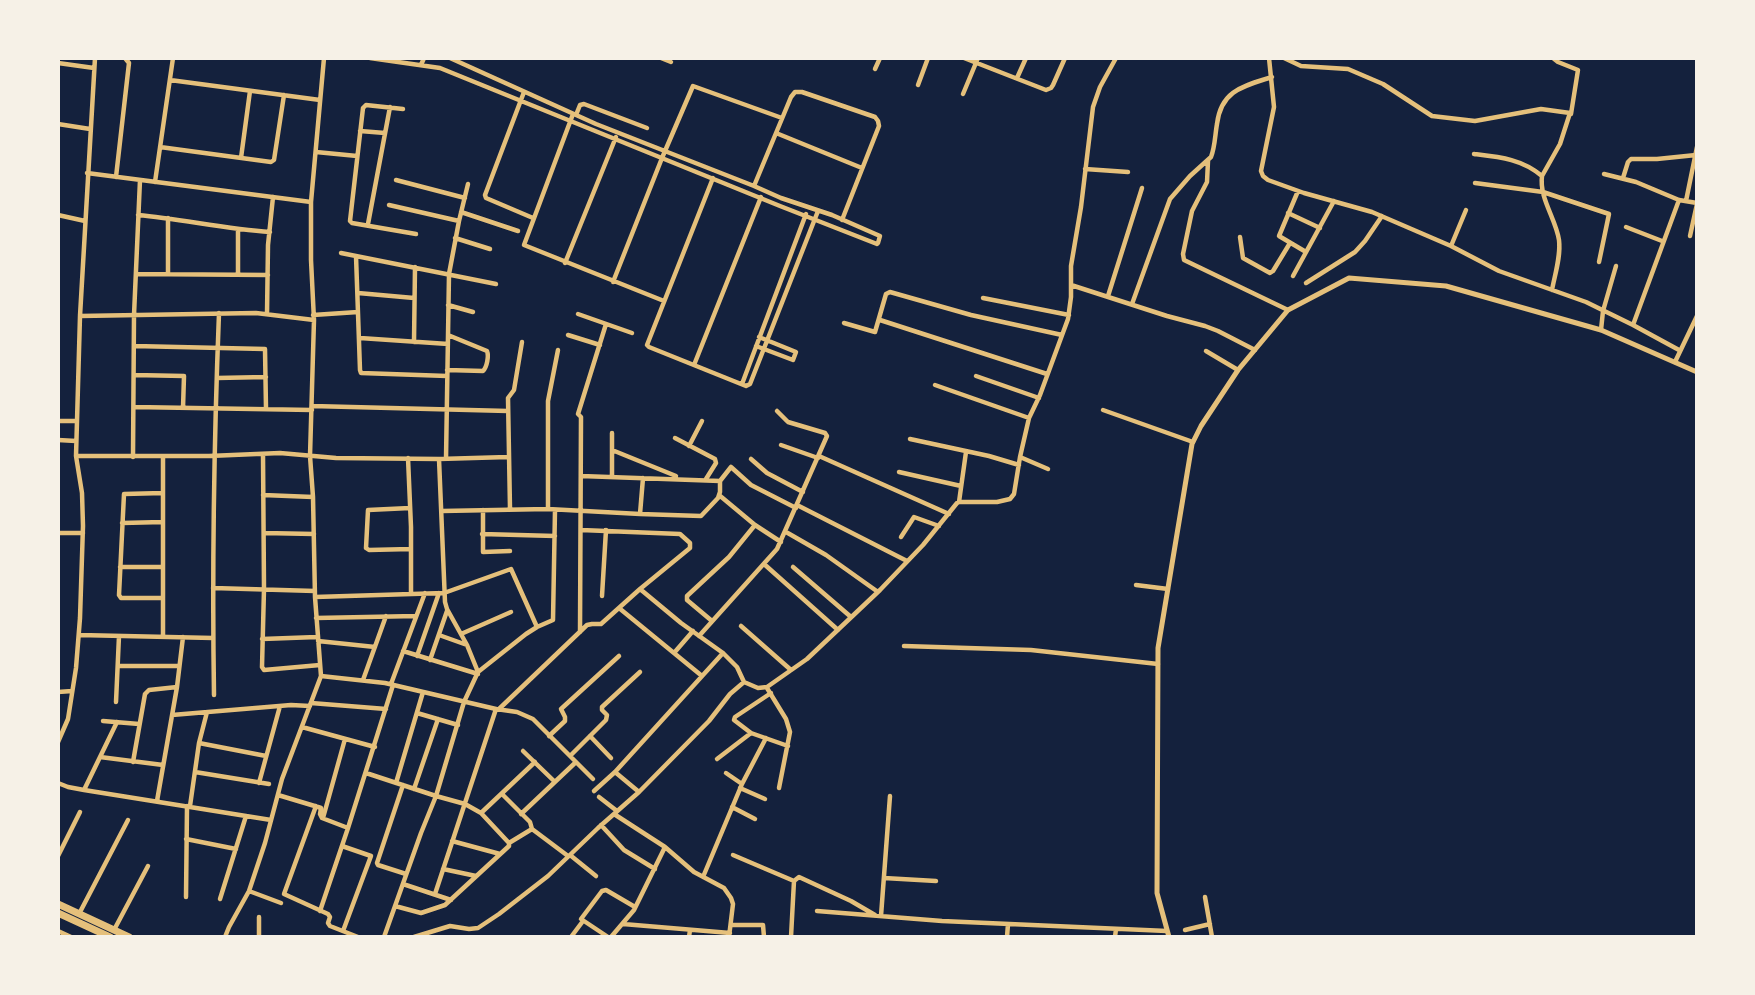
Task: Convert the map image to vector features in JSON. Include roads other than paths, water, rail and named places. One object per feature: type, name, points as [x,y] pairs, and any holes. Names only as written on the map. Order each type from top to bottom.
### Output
[{"type":"main road","points":[[58,904],[112,934]]},
{"type":"main road","points":[[58,913],[112,934],[129,937]]},
{"type":"street","points":[[58,742],[68,719],[79,635],[83,533],[82,493],[76,456],[76,421],[79,316],[94,58]]},
{"type":"street","points":[[116,177],[129,63],[125,58]]},
{"type":"street","points":[[155,182],[173,58]]},
{"type":"street","points":[[225,937],[249,891],[278,795],[321,676],[317,639],[310,456],[313,317],[311,202],[324,58]]},
{"type":"street","points":[[370,58],[434,66],[878,243],[880,236],[617,133],[450,58]]},
{"type":"street","points":[[421,65],[424,58]]},
{"type":"street","points":[[434,66],[437,58]]},
{"type":"street","points":[[661,58],[671,62]]},
{"type":"street","points":[[875,69],[880,58]]},
{"type":"street","points":[[918,85],[928,58]]},
{"type":"street","points":[[964,58],[977,60],[1043,89],[1051,88],[1065,58]]},
{"type":"street","points":[[1017,78],[1026,58]]},
{"type":"street","points":[[959,502],[997,502],[1010,499],[1014,494],[1030,418],[1069,315],[1071,266],[1082,207],[1093,107],[1100,87],[1116,58]]},
{"type":"street","points":[[1269,58],[1274,107],[1261,171],[1268,180],[1382,216],[1451,246],[1499,271],[1603,310],[1679,350]]},
{"type":"street","points":[[1284,58],[1301,66],[1348,69],[1382,84],[1432,116],[1484,121],[1541,109],[1569,112],[1571,115]]},
{"type":"street","points":[[1552,290],[1560,252],[1543,192],[1542,176],[1560,144],[1571,115],[1578,70],[1553,58]]},
{"type":"street","points":[[963,94],[977,60]]},
{"type":"street","points":[[58,63],[94,68]]},
{"type":"street","points":[[1132,304],[1170,199],[1190,176],[1208,161],[1213,152],[1218,114],[1222,105],[1230,94],[1240,87],[1272,77]]},
{"type":"street","points":[[170,80],[320,100]]},
{"type":"street","points":[[613,282],[693,86],[782,118]]},
{"type":"street","points":[[241,158],[250,91]]},
{"type":"street","points":[[524,92],[485,195],[486,198],[533,218]]},
{"type":"street","points":[[754,186],[795,92],[875,117],[878,126],[842,220]]},
{"type":"street","points":[[160,148],[271,162],[274,160],[284,95]]},
{"type":"street","points":[[647,128],[584,104],[580,105],[570,120],[524,245],[664,302]]},
{"type":"street","points":[[403,109],[364,106],[350,221],[416,234]]},
{"type":"street","points":[[368,224],[390,107]]},
{"type":"street","points":[[58,124],[90,129]]},
{"type":"street","points":[[360,131],[385,133]]},
{"type":"street","points":[[565,263],[617,133]]},
{"type":"street","points":[[776,133],[862,169]]},
{"type":"street","points":[[1623,178],[1628,162],[1632,159],[1657,159],[1697,151],[1686,201]]},
{"type":"street","points":[[316,152],[357,156]]},
{"type":"street","points":[[1474,154],[1514,160],[1526,164],[1542,176]]},
{"type":"street","points":[[1208,161],[1207,181],[1192,211],[1184,260],[1287,310]]},
{"type":"street","points":[[1085,169],[1128,172]]},
{"type":"street","points":[[715,172],[647,345],[746,386],[750,384],[818,211]]},
{"type":"street","points":[[87,173],[311,202]]},
{"type":"street","points":[[1604,174],[1636,182],[1679,200],[1697,204],[1690,236]]},
{"type":"street","points":[[133,457],[134,315],[140,180]]},
{"type":"street","points":[[396,180],[464,198]]},
{"type":"street","points":[[1475,183],[1543,192],[1609,214],[1599,262]]},
{"type":"street","points":[[446,459],[449,274],[468,184]]},
{"type":"street","points":[[1108,296],[1142,188]]},
{"type":"street","points":[[694,365],[763,190]]},
{"type":"street","points":[[1298,191],[1279,234],[1280,238],[1306,252]]},
{"type":"street","points":[[267,314],[273,197]]},
{"type":"street","points":[[1633,325],[1679,200]]},
{"type":"street","points":[[1293,276],[1334,201]]},
{"type":"street","points":[[389,205],[459,221]]},
{"type":"street","points":[[742,384],[809,208]]},
{"type":"street","points":[[1451,246],[1466,210]]},
{"type":"street","points":[[461,212],[518,231]]},
{"type":"street","points":[[1287,213],[1320,228]]},
{"type":"street","points":[[58,215],[85,221]]},
{"type":"street","points":[[138,215],[270,232]]},
{"type":"street","points":[[1306,284],[1354,251],[1365,241],[1382,216]]},
{"type":"street","points":[[168,218],[168,274]]},
{"type":"street","points":[[1626,227],[1662,241]]},
{"type":"street","points":[[237,229],[238,275]]},
{"type":"street","points":[[1240,237],[1243,258],[1270,272],[1290,243]]},
{"type":"street","points":[[455,238],[490,250]]},
{"type":"street","points":[[341,253],[496,284]]},
{"type":"street","points":[[356,256],[360,370],[364,374],[447,373],[485,369],[487,351],[448,335]]},
{"type":"street","points":[[1601,330],[1603,310],[1616,266]]},
{"type":"street","points":[[414,342],[415,267]]},
{"type":"street","points":[[136,274],[268,275]]},
{"type":"street","points":[[817,911],[1168,934],[1157,893],[1158,648],[1193,442],[1238,370],[1287,310],[1349,278],[1446,286],[1601,330],[1697,372]]},
{"type":"street","points":[[1071,285],[1217,331],[1255,350]]},
{"type":"street","points":[[778,288],[787,290]]},
{"type":"street","points":[[844,324],[876,332],[886,294],[890,292],[971,316],[1062,335]]},
{"type":"street","points":[[358,293],[414,298]]},
{"type":"street","points":[[983,298],[1069,315]]},
{"type":"street","points":[[448,305],[473,312]]},
{"type":"street","points":[[79,316],[219,313],[313,317],[358,313]]},
{"type":"street","points":[[214,695],[214,456],[219,313]]},
{"type":"street","points":[[578,314],[632,333]]},
{"type":"street","points":[[1675,362],[1697,316]]},
{"type":"street","points":[[880,320],[1047,374]]},
{"type":"street","points":[[580,632],[582,417],[578,414],[606,324]]},
{"type":"street","points":[[568,335],[600,345]]},
{"type":"street","points":[[756,346],[793,360],[796,352],[759,337]]},
{"type":"street","points":[[360,338],[448,344]]},
{"type":"street","points":[[510,509],[508,398],[514,390],[522,342]]},
{"type":"street","points":[[134,346],[265,349],[266,409]]},
{"type":"street","points":[[548,509],[548,401],[558,350]]},
{"type":"street","points":[[1206,351],[1238,370]]},
{"type":"street","points":[[134,375],[184,376],[183,408]]},
{"type":"street","points":[[976,376],[1039,398]]},
{"type":"street","points":[[217,378],[266,377]]},
{"type":"street","points":[[934,385],[1030,418]]},
{"type":"street","points":[[134,407],[508,411]]},
{"type":"street","points":[[1103,410],[1193,442]]},
{"type":"street","points":[[699,636],[777,549],[827,436],[825,433],[788,422],[776,411]]},
{"type":"street","points":[[58,421],[76,421]]},
{"type":"street","points":[[690,446],[702,421]]},
{"type":"street","points":[[612,433],[612,477]]},
{"type":"street","points":[[675,438],[716,461],[706,480]]},
{"type":"street","points":[[910,439],[1019,465]]},
{"type":"street","points":[[58,440],[76,441]]},
{"type":"street","points":[[781,445],[819,457],[949,514]]},
{"type":"street","points":[[612,450],[681,479]]},
{"type":"street","points":[[640,589],[723,653],[737,667],[744,682],[758,688],[767,687],[807,659],[838,630],[878,592],[939,526],[959,502],[966,452]]},
{"type":"street","points":[[76,456],[280,453],[337,458],[509,457]]},
{"type":"street","points":[[263,454],[264,589],[261,667],[264,670],[320,665]]},
{"type":"street","points":[[163,456],[163,637]]},
{"type":"street","points":[[1020,457],[1048,469]]},
{"type":"street","points":[[408,458],[411,594]]},
{"type":"street","points":[[439,459],[442,593],[478,673]]},
{"type":"street","points":[[751,459],[766,473],[803,492]]},
{"type":"street","points":[[442,511],[548,509],[701,516],[719,495],[720,481],[731,467],[751,485],[907,561]]},
{"type":"street","points":[[898,472],[961,486]]},
{"type":"street","points":[[581,476],[720,481]]},
{"type":"street","points":[[640,514],[643,478]]},
{"type":"street","points":[[163,493],[124,494],[120,567],[120,597],[163,598]]},
{"type":"street","points":[[263,495],[313,497]]},
{"type":"street","points":[[719,495],[755,525],[781,542]]},
{"type":"street","points":[[410,508],[368,510],[366,548],[411,549]]},
{"type":"street","points":[[483,510],[483,552],[510,551]]},
{"type":"street","points":[[384,937],[436,796],[464,702],[478,673],[537,626],[553,621],[555,510]]},
{"type":"street","points":[[901,537],[914,517],[939,526]]},
{"type":"street","points":[[122,523],[163,522]]},
{"type":"street","points":[[712,621],[687,600],[687,596],[729,557],[755,525]]},
{"type":"street","points":[[435,894],[497,709],[589,624],[601,624],[690,548],[690,543],[680,534],[581,530]]},
{"type":"street","points":[[603,596],[606,530]]},
{"type":"street","points":[[786,532],[826,555],[878,592]]},
{"type":"street","points":[[58,533],[83,533]]},
{"type":"street","points":[[264,533],[314,534]]},
{"type":"street","points":[[482,534],[555,536]]},
{"type":"street","points":[[764,564],[838,630]]},
{"type":"street","points":[[120,567],[163,567]]},
{"type":"street","points":[[793,567],[851,617]]},
{"type":"street","points":[[213,588],[315,594],[442,593],[510,569],[537,626]]},
{"type":"street","points":[[1136,585],[1168,589]]},
{"type":"street","points":[[320,911],[366,773],[392,684],[425,593]]},
{"type":"street","points":[[417,656],[442,593]]},
{"type":"street","points":[[620,608],[702,676]]},
{"type":"street","points":[[430,660],[447,609]]},
{"type":"street","points":[[461,634],[511,612]]},
{"type":"street","points":[[316,618],[416,616]]},
{"type":"street","points":[[363,680],[386,617]]},
{"type":"street","points":[[741,626],[791,670]]},
{"type":"street","points":[[674,653],[693,631]]},
{"type":"street","points":[[79,635],[213,638]]},
{"type":"street","points":[[439,635],[467,645]]},
{"type":"street","points":[[117,702],[119,636]]},
{"type":"street","points":[[157,801],[183,637]]},
{"type":"street","points":[[262,639],[317,639],[375,647]]},
{"type":"street","points":[[904,646],[1031,650],[1159,664]]},
{"type":"street","points":[[403,651],[478,673]]},
{"type":"street","points":[[594,791],[615,772],[723,653]]},
{"type":"street","points":[[550,736],[566,719],[561,709],[619,656]]},
{"type":"street","points":[[118,666],[179,666]]},
{"type":"street","points":[[570,756],[607,717],[602,707],[640,672]]},
{"type":"street","points":[[321,676],[392,684],[517,712],[527,716],[550,736],[593,779]]},
{"type":"street","points":[[414,937],[450,926],[478,928],[499,914],[548,876],[639,792],[744,682]]},
{"type":"street","points":[[133,762],[146,692],[177,687]]},
{"type":"street","points":[[767,687],[789,725],[790,732],[779,788]]},
{"type":"street","points":[[58,692],[72,691]]},
{"type":"street","points":[[396,783],[423,692]]},
{"type":"street","points":[[771,693],[734,718],[734,722],[751,733],[788,746]]},
{"type":"street","points":[[172,715],[310,704],[386,709]]},
{"type":"street","points":[[259,783],[280,706]]},
{"type":"street","points":[[186,897],[188,806],[206,712]]},
{"type":"street","points":[[417,713],[458,725]]},
{"type":"street","points":[[414,789],[438,719]]},
{"type":"street","points":[[103,721],[139,724]]},
{"type":"street","points":[[84,790],[117,722]]},
{"type":"street","points":[[302,727],[374,747]]},
{"type":"street","points":[[717,759],[751,733]]},
{"type":"street","points":[[590,736],[611,758]]},
{"type":"street","points":[[703,877],[741,786],[766,738]]},
{"type":"street","points":[[322,818],[345,739]]},
{"type":"street","points":[[200,743],[266,756]]},
{"type":"street","points":[[523,751],[555,782]]},
{"type":"street","points":[[100,757],[163,765]]},
{"type":"street","points":[[481,813],[535,762]]},
{"type":"street","points":[[521,814],[576,762]]},
{"type":"street","points":[[195,772],[269,784]]},
{"type":"street","points":[[615,772],[639,792]]},
{"type":"street","points":[[366,773],[465,804],[481,813],[509,843]]},
{"type":"street","points":[[726,773],[741,786],[765,799]]},
{"type":"street","points":[[58,783],[84,790],[271,820]]},
{"type":"street","points":[[403,785],[377,863],[407,874]]},
{"type":"street","points":[[502,794],[530,822],[532,829],[596,876]]},
{"type":"street","points":[[278,795],[321,808],[322,818]]},
{"type":"street","points":[[878,916],[884,878],[890,796]]},
{"type":"street","points":[[599,797],[666,847],[694,872],[724,888],[733,904],[730,935],[622,924]]},
{"type":"street","points":[[316,806],[284,894],[330,916],[329,925],[358,937]]},
{"type":"street","points":[[732,807],[755,819]]},
{"type":"street","points":[[58,856],[79,812]]},
{"type":"street","points":[[220,899],[246,816]]},
{"type":"street","points":[[322,818],[348,828]]},
{"type":"street","points":[[79,914],[128,820]]},
{"type":"street","points":[[601,825],[624,850],[655,870]]},
{"type":"street","points":[[395,906],[421,913],[445,905],[509,843],[532,829]]},
{"type":"street","points":[[186,839],[236,849]]},
{"type":"street","points":[[452,841],[500,854]]},
{"type":"street","points":[[342,846],[378,858]]},
{"type":"street","points":[[583,921],[610,937],[635,907],[666,847]]},
{"type":"street","points":[[733,855],[794,881]]},
{"type":"street","points":[[343,931],[371,856]]},
{"type":"street","points":[[112,934],[148,866]]},
{"type":"street","points":[[443,869],[477,876]]},
{"type":"street","points":[[791,937],[794,881],[797,877],[802,877],[878,916]]},
{"type":"street","points":[[884,878],[936,881]]},
{"type":"street","points":[[403,884],[451,900]]},
{"type":"street","points":[[571,937],[604,890],[635,907]]},
{"type":"street","points":[[249,891],[281,903]]},
{"type":"street","points":[[1205,897],[1212,937]]},
{"type":"street","points":[[259,917],[259,937]]},
{"type":"street","points":[[1007,937],[1008,924]]},
{"type":"street","points":[[1185,930],[1210,924]]},
{"type":"street","points":[[731,925],[763,925],[764,937]]},
{"type":"street","points":[[1115,937],[1116,929]]},
{"type":"street","points":[[689,937],[690,930]]},
{"type":"street","points":[[58,931],[71,937]]}]
